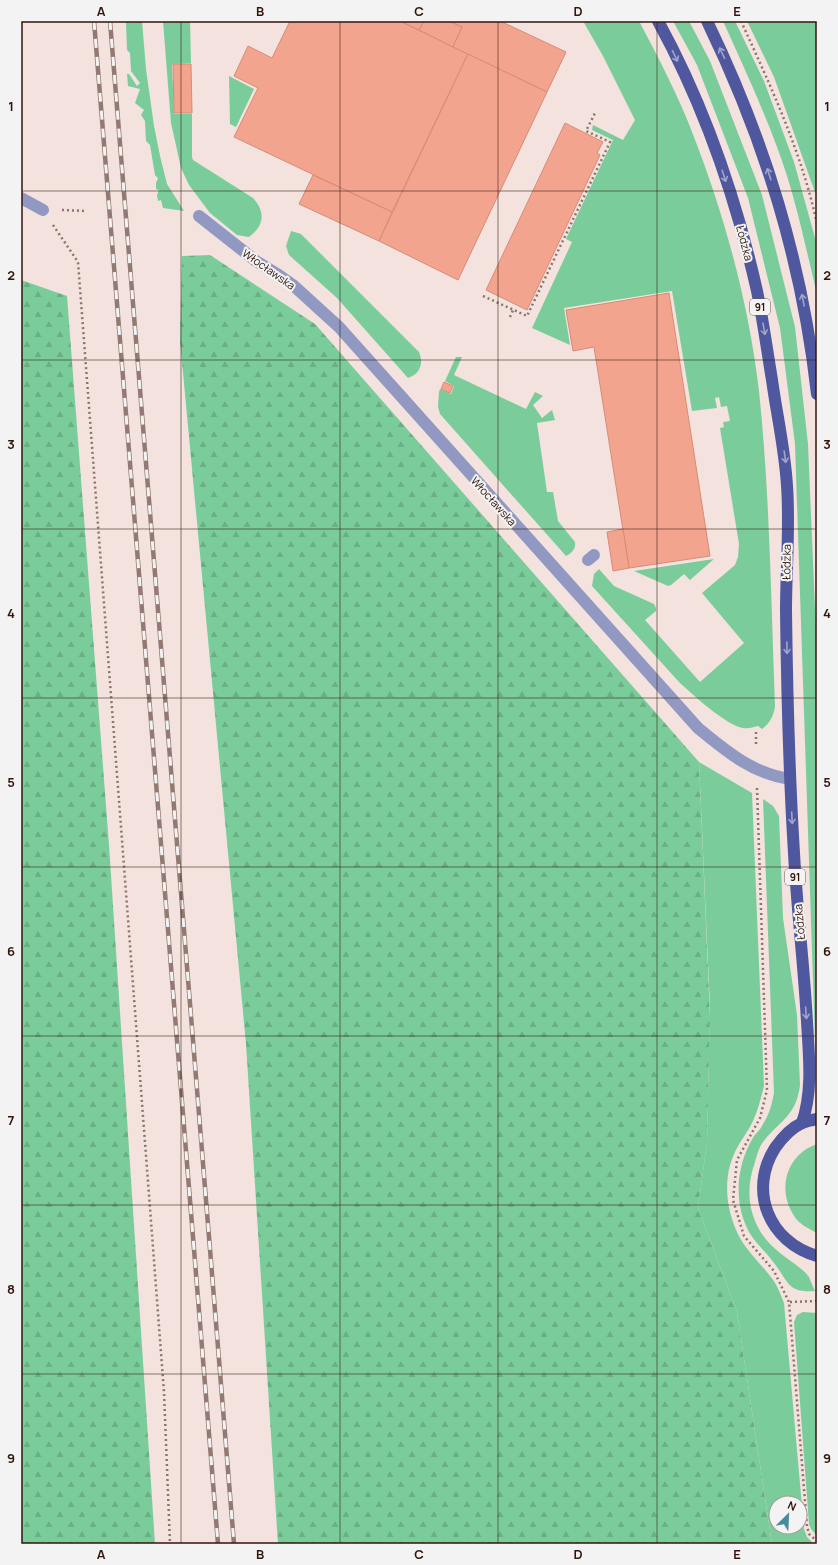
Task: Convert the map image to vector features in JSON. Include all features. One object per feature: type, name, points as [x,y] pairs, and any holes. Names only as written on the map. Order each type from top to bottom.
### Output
[{"type":"main road","name":"Łódzka","points":[[658,21],[689,84],[710,136],[738,217],[748,255],[764,332],[780,425],[788,488],[786,609],[790,779],[796,891],[808,1048],[808,1093],[806,1110],[802,1123]]},
{"type":"main road","points":[[707,21],[750,118],[778,199],[798,279],[809,336],[817,394]]},
{"type":"main road","points":[[815,1258],[790,1243],[778,1231],[768,1216],[765,1202],[764,1177],[768,1160],[784,1136],[802,1123],[817,1119]]},
{"type":"street","points":[[21,198],[43,210]]},
{"type":"street","name":"Włocławska","points":[[199,216],[256,261],[294,286],[338,327],[698,728],[727,752],[757,770],[777,778],[790,779]]},
{"type":"path","points":[[741,21],[780,108],[811,198],[817,224]]},
{"type":"path","points":[[482,296],[527,316],[610,142],[586,131],[595,113]]},
{"type":"path","points":[[43,210],[87,212]]},
{"type":"path","points":[[43,210],[78,262],[164,1392],[170,1544]]},
{"type":"path","points":[[510,317],[513,310]]},
{"type":"path","points":[[756,732],[767,1090],[760,1118],[737,1160],[733,1200],[744,1236],[774,1271],[789,1302],[807,1526],[809,1534],[817,1542]]},
{"type":"path","points":[[789,1302],[817,1301]]},
{"type":"green space","points":[[126,21],[142,21],[146,69],[160,156],[167,184],[184,211],[163,208],[161,200],[158,201],[157,195],[159,190],[156,189],[156,183],[158,178],[155,175],[150,145],[146,141],[145,121],[141,115],[144,110],[135,103],[140,89],[128,86],[127,74],[129,74],[137,86],[140,83],[131,71],[130,53],[127,50]]},
{"type":"green space","points":[[163,21],[190,21],[191,63],[172,64],[174,114],[192,114],[193,160],[253,198],[257,203],[260,208],[262,219],[258,228],[249,237],[237,235],[210,213],[189,185],[181,168],[171,123]]},
{"type":"green space","points":[[583,21],[639,21],[682,107],[705,167],[726,230],[742,294],[755,359],[766,470],[775,707],[771,720],[762,729],[758,726],[743,728],[736,726],[719,716],[701,701],[679,682],[592,586],[594,574],[599,569],[614,586],[654,604],[656,611],[645,620],[700,682],[744,643],[702,593],[735,565],[738,557],[739,544],[720,428],[724,427],[723,422],[730,421],[727,406],[721,407],[719,397],[715,398],[717,408],[692,411],[672,291],[564,308],[570,345],[532,328],[572,242],[566,239],[613,140],[592,130],[593,125],[623,140],[635,120],[603,56]]},
{"type":"green space","points":[[673,21],[689,21],[710,61],[762,195],[795,327],[808,444],[817,656],[817,1100],[795,444],[780,328],[748,198],[697,65]]},
{"type":"green space","points":[[723,21],[735,21],[764,81],[794,162],[817,245],[817,294],[799,220],[783,165],[758,99]]},
{"type":"green space","points":[[747,21],[817,21],[817,198],[774,77]]},
{"type":"green space","points":[[229,76],[254,89],[236,127],[230,124]]},
{"type":"green space","points":[[291,231],[301,234],[419,352],[421,364],[420,368],[415,374],[408,378],[337,298],[289,255],[286,246]]},
{"type":"green space","points":[[210,255],[315,324],[699,762],[710,1017],[707,1142],[698,1208],[737,1312],[768,1517],[768,1535],[771,1535],[772,1544],[278,1544],[246,1044],[180,341],[182,256]]},
{"type":"green space","points":[[21,280],[67,296],[109,845],[155,1544],[21,1544]]},
{"type":"green space","points":[[456,357],[462,357],[454,375],[526,409],[535,392],[543,396],[533,405],[542,418],[552,410],[555,420],[537,423],[547,492],[553,492],[558,521],[575,542],[574,549],[568,555],[566,556],[440,414],[438,407],[439,392],[440,389],[451,394],[454,386],[445,381]]},
{"type":"green space","points":[[714,559],[690,580],[684,574],[668,586],[634,571]]},
{"type":"green space","points":[[699,762],[752,793],[764,1086],[753,1121],[737,1148],[731,1162],[728,1173],[727,1195],[731,1217],[740,1238],[775,1282],[784,1303],[801,1495],[768,1495],[768,1517],[737,1312],[698,1208],[707,1142],[710,1008]]},
{"type":"green space","points":[[763,799],[773,806],[779,816],[783,918],[797,1015],[800,1085],[798,1096],[791,1111],[763,1142],[759,1149],[751,1177],[749,1192],[752,1214],[761,1233],[773,1247],[807,1274],[815,1291],[799,1290],[794,1288],[786,1281],[774,1263],[749,1232],[740,1208],[739,1184],[743,1159],[754,1136],[767,1117],[774,1093]]},
{"type":"green space","points":[[817,1144],[817,1233],[795,1217],[788,1204],[786,1183],[792,1164],[798,1156]]},
{"type":"green space","points":[[803,1312],[817,1313],[817,1536],[809,1524],[794,1322],[797,1315]]},
{"type":"green space","points":[[771,1535],[806,1535],[814,1544],[772,1544]]},
{"type":"building","points":[[290,21],[400,21],[468,54],[392,212],[234,137],[258,88],[234,76],[248,46],[272,58]]},
{"type":"building","points":[[400,21],[424,21],[419,30]]},
{"type":"building","points":[[424,21],[449,21],[462,27],[453,47],[419,30]]},
{"type":"building","points":[[449,21],[500,21],[566,52],[547,92],[453,47],[462,27]]},
{"type":"building","points":[[468,54],[547,92],[458,280],[379,241]]},
{"type":"building","points":[[173,64],[191,64],[192,113],[174,113]]},
{"type":"building","points":[[565,123],[603,142],[597,153],[600,155],[527,310],[486,290]]},
{"type":"building","points":[[313,175],[392,212],[379,241],[299,204]]},
{"type":"building","points":[[669,293],[710,556],[629,568],[594,347],[573,351],[566,310]]},
{"type":"building","points":[[444,382],[453,386],[450,393],[441,389]]},
{"type":"building","points":[[623,529],[629,568],[613,571],[607,532]]},
{"type":"railway","points":[[94,21],[218,1544]]},
{"type":"railway","points":[[110,21],[234,1544]]}]
